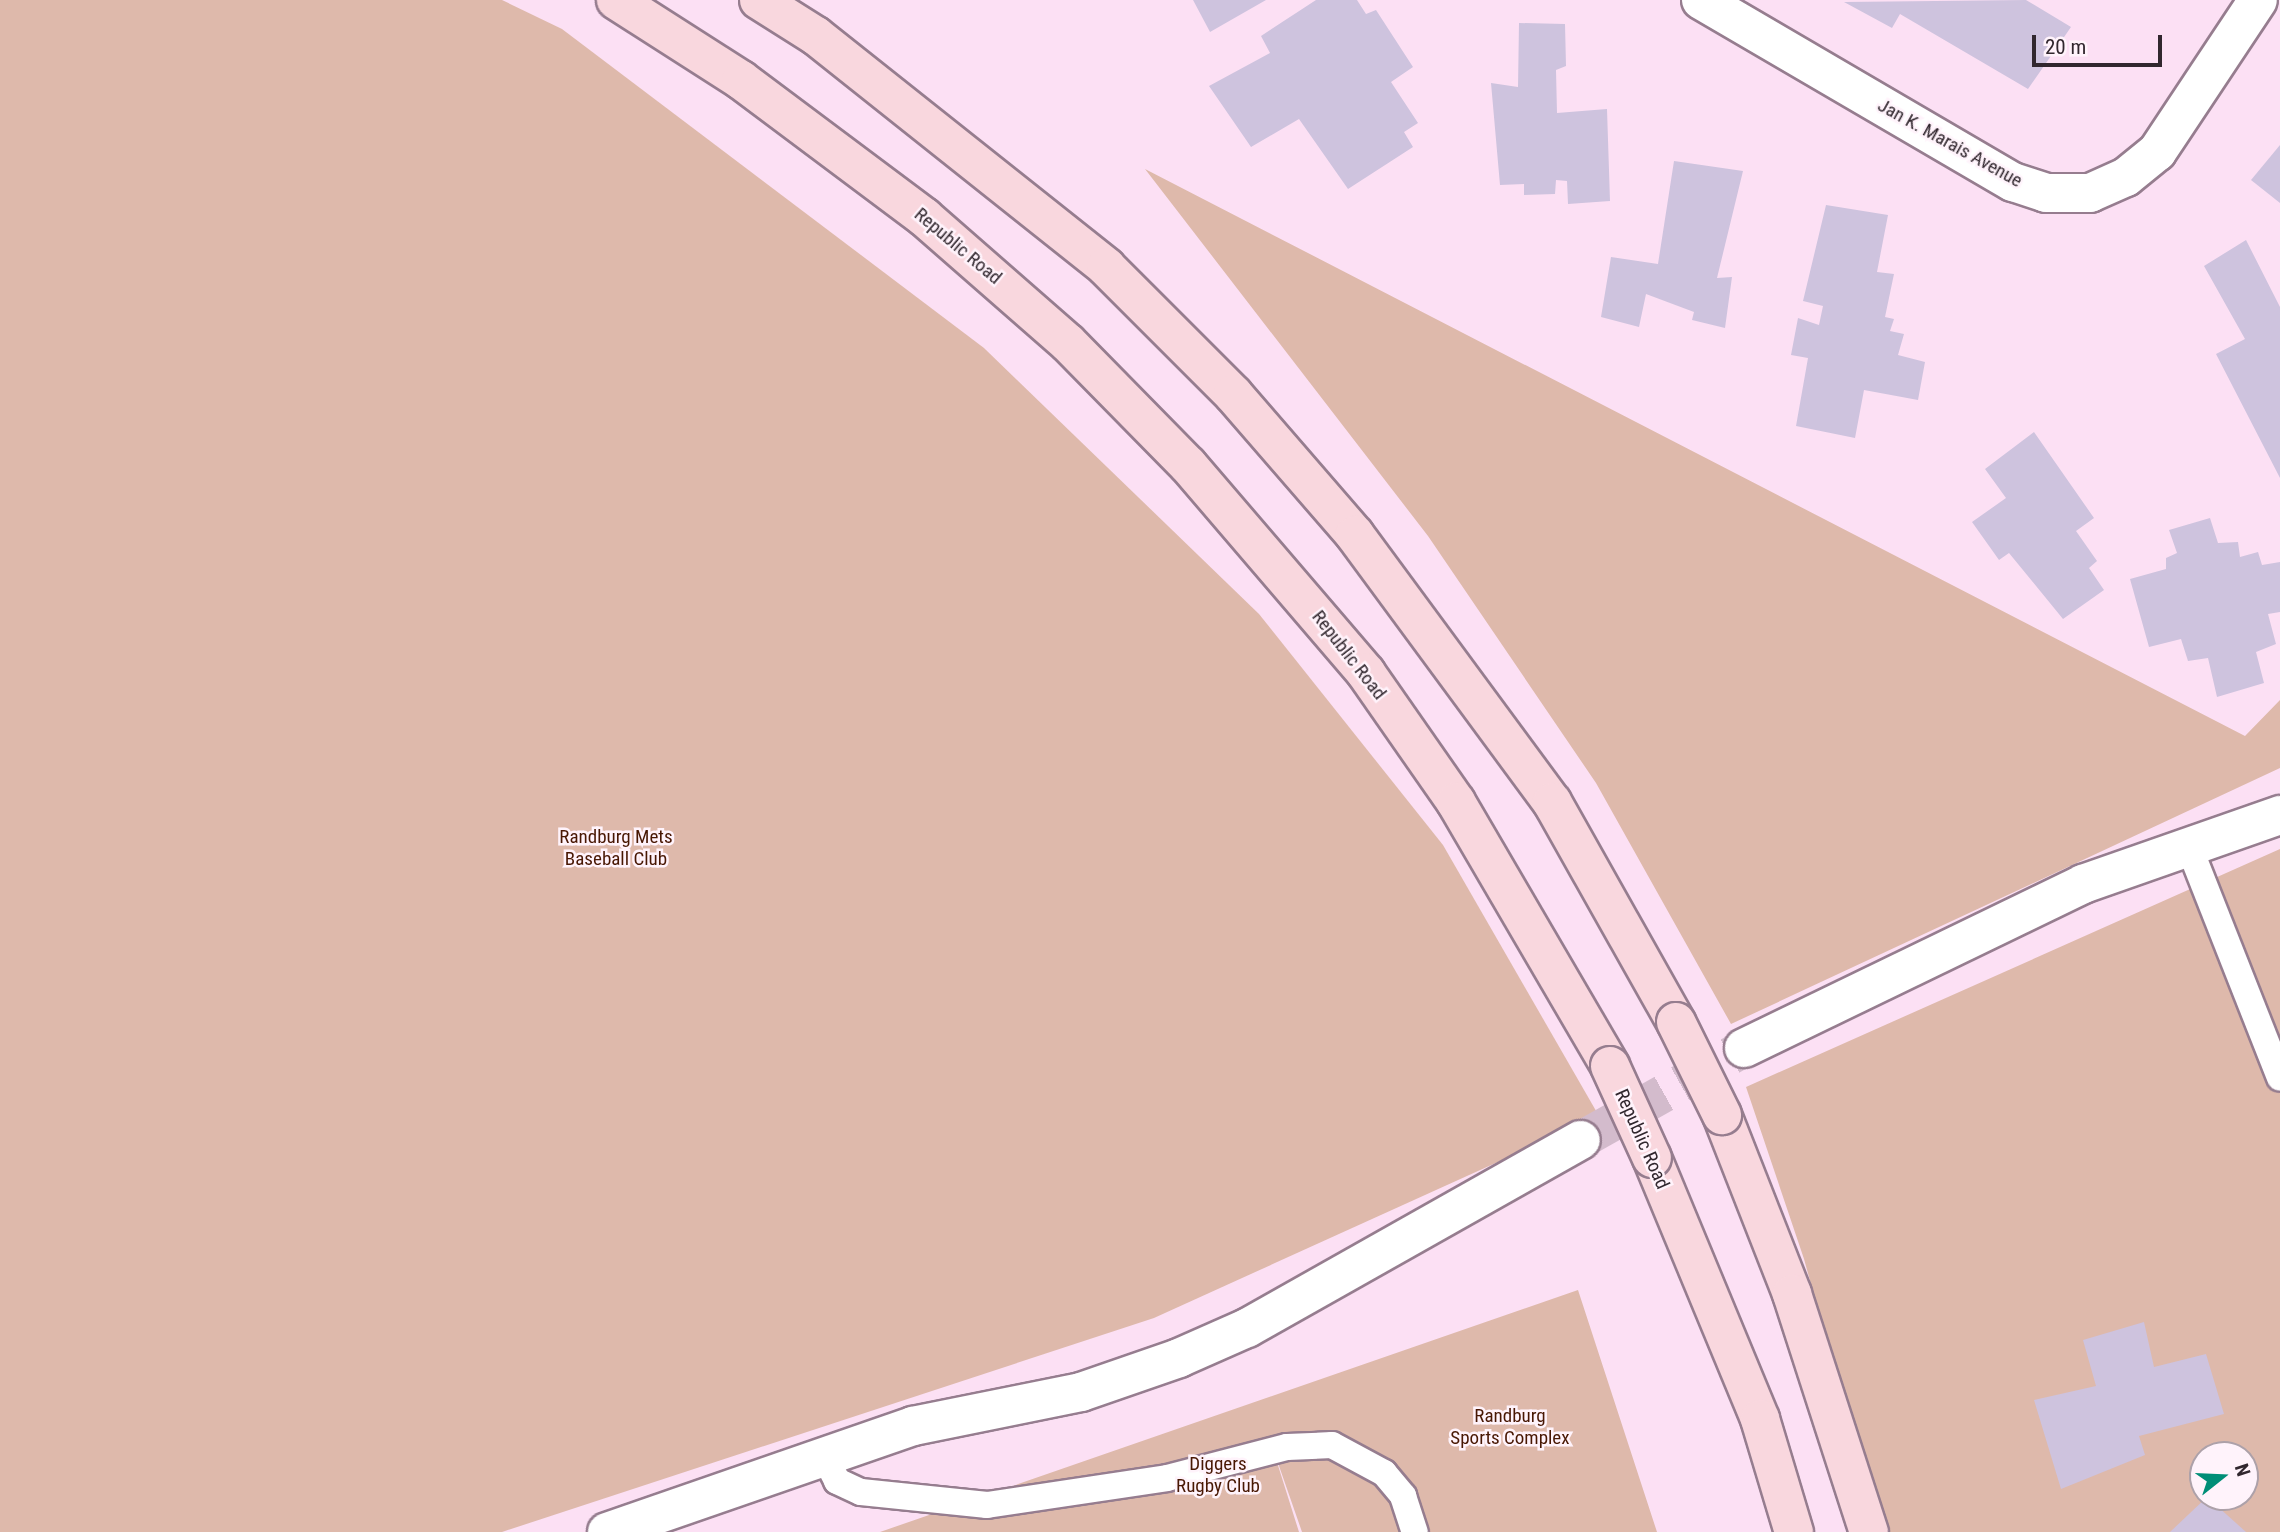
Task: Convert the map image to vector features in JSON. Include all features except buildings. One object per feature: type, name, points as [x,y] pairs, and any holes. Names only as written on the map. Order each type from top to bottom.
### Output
[{"type":"main road","name":"Republic Road","points":[[616,0],[741,80],[924,217],[1058,333],[1188,465],[1366,673],[1455,802],[1610,1066],[1652,1158],[1760,1419],[1794,1532]]},
{"type":"main road","points":[[759,0],[816,36],[1096,259],[1233,394],[1355,535],[1545,791],[1622,917],[1722,1115],[1792,1294],[1869,1532]]},
{"type":"street","name":"Jan K. Marais Avenue","points":[[1701,0],[2013,182],[2046,193],[2090,193],[2126,177],[2157,152],[2258,0]]},
{"type":"street","points":[[1744,1048],[1921,957],[2188,844],[2280,815]]},
{"type":"street","points":[[607,1532],[914,1426],[1081,1392],[1179,1358],[1247,1328],[1581,1140]]},
{"type":"lane","points":[[2188,844],[2280,1078]]},
{"type":"lane","points":[[824,1455],[837,1481],[861,1492],[987,1505],[1167,1478],[1287,1447],[1332,1445],[1384,1473],[1403,1496],[1415,1532]]},
{"type":"green space","name":"Randburg Mets Baseball Club","points":[[0,0],[502,0],[562,29],[984,348],[1259,614],[1443,845],[1599,1116],[1154,1318],[502,1532],[0,1532]]},
{"type":"green space","points":[[1145,169],[2245,736],[2280,700],[2280,768],[1731,1024],[1596,783],[1428,536]]},
{"type":"green space","points":[[2280,849],[2280,1532],[1880,1532],[1804,1259],[1746,1087]]},
{"type":"green space","name":"Randburg Sports Complex","points":[[1578,1290],[1657,1532],[1302,1532],[1270,1440],[1299,1532],[880,1532]]},
{"type":"tunnel","points":[[1581,1140],[1744,1048]]},
{"type":"park label","name":"Diggers Rugby Club","points":[[1218,1475]]}]
